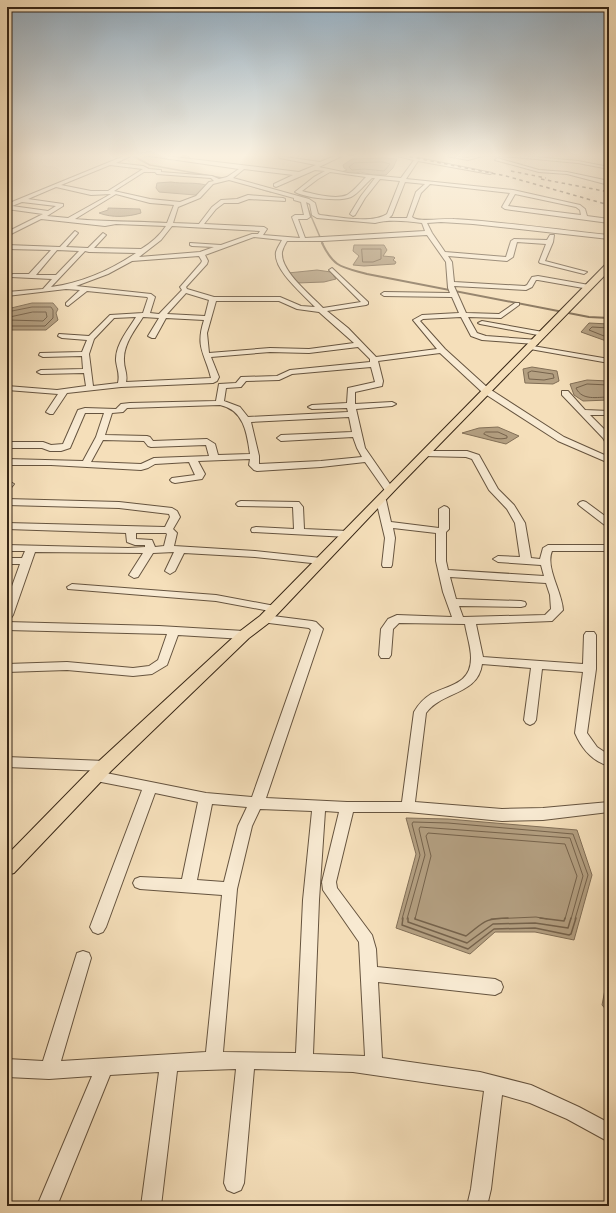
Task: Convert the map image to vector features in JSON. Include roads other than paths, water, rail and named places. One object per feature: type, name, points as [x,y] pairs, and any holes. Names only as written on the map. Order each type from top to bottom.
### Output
[{"type":"main road","points":[[7,867],[105,766],[244,636],[265,619],[426,454],[485,390],[539,338],[609,266]]},
{"type":"street","points":[[32,211],[49,213]]},
{"type":"street","points":[[7,234],[14,229],[53,211]]},
{"type":"street","points":[[69,220],[85,211]]},
{"type":"street","points":[[7,294],[65,287],[90,278],[131,259],[162,235],[170,224],[174,211]]},
{"type":"street","points":[[201,225],[212,211]]},
{"type":"street","points":[[305,211],[307,217]]},
{"type":"street","points":[[314,211],[315,215],[319,217]]},
{"type":"street","points":[[383,219],[389,215],[391,211]]},
{"type":"street","points":[[411,211],[408,217],[412,220]]},
{"type":"street","points":[[534,211],[609,221]]},
{"type":"street","points":[[583,211],[585,217]]},
{"type":"street","points":[[40,217],[107,224],[116,222],[264,229],[259,236],[239,248]]},
{"type":"street","points":[[303,239],[295,217],[375,221],[383,219],[424,222],[441,220],[554,230],[609,237]]},
{"type":"street","points":[[424,222],[450,266],[452,289],[464,318],[474,334],[480,337],[539,338]]},
{"type":"street","points":[[554,230],[542,262],[584,272]]},
{"type":"street","points":[[211,231],[303,239],[368,237],[430,232]]},
{"type":"street","points":[[31,276],[75,233]]},
{"type":"street","points":[[45,290],[103,235]]},
{"type":"street","points":[[131,259],[200,254],[259,236]]},
{"type":"street","points":[[286,238],[279,253],[283,266],[290,278],[321,310],[345,330],[374,361],[379,384],[351,390],[352,409],[361,448],[385,495],[391,543],[386,565]]},
{"type":"street","points":[[444,254],[507,259],[510,257],[514,241],[516,240],[550,242]]},
{"type":"street","points":[[192,244],[222,247]]},
{"type":"street","points":[[7,247],[142,251]]},
{"type":"street","points":[[152,336],[162,316],[184,290],[184,285],[204,264],[205,261],[200,254]]},
{"type":"street","points":[[184,290],[213,299],[280,299],[298,308],[321,310],[366,303],[332,270]]},
{"type":"street","points":[[13,276],[57,277]]},
{"type":"street","points":[[384,294],[452,289],[526,288],[530,286],[534,278],[589,287]]},
{"type":"street","points":[[65,287],[149,295],[152,297],[152,300],[144,315],[122,350],[120,361],[125,374],[121,385]]},
{"type":"street","points":[[68,304],[84,290]]},
{"type":"street","points":[[7,388],[38,392],[64,392],[121,385],[213,380],[215,377],[203,346],[203,335],[213,299]]},
{"type":"street","points":[[518,304],[501,316],[464,318],[422,317],[416,320],[442,351],[485,390],[561,440],[609,460]]},
{"type":"street","points":[[90,389],[85,354],[91,338],[112,316],[144,315],[207,318]]},
{"type":"street","points":[[490,317],[539,338]]},
{"type":"street","points":[[464,318],[539,338],[609,361]]},
{"type":"street","points":[[62,336],[91,338]]},
{"type":"street","points":[[206,355],[270,350],[309,351],[360,345]]},
{"type":"street","points":[[220,404],[222,386],[238,385],[244,379],[279,378],[290,372],[442,351]]},
{"type":"street","points":[[43,355],[85,354]]},
{"type":"street","points":[[41,372],[87,371]]},
{"type":"street","points":[[50,412],[64,392]]},
{"type":"street","points":[[565,393],[608,440],[607,449],[599,456]]},
{"type":"street","points":[[7,445],[43,444],[50,448],[64,448],[82,411],[119,411],[125,405],[228,404],[237,409],[246,420],[255,456],[254,465],[257,468],[321,464],[367,459]]},
{"type":"street","points":[[246,420],[392,404]]},
{"type":"street","points":[[312,407],[352,409]]},
{"type":"street","points":[[85,465],[100,437],[108,411]]},
{"type":"street","points":[[583,412],[609,413]]},
{"type":"street","points":[[281,438],[357,434]]},
{"type":"street","points":[[100,437],[147,439],[152,444],[210,443],[214,458]]},
{"type":"street","points":[[426,454],[467,454],[476,457],[494,490],[511,507],[520,523],[526,560]]},
{"type":"street","points":[[7,462],[51,462],[141,467],[146,466],[151,462],[255,456]]},
{"type":"street","points":[[175,480],[199,477],[200,474],[193,460]]},
{"type":"street","points":[[7,482],[9,484],[7,488]]},
{"type":"street","points":[[7,502],[119,505],[172,511],[175,517],[168,530]]},
{"type":"street","points":[[241,504],[296,504],[298,507],[299,532]]},
{"type":"street","points":[[583,504],[609,524]]},
{"type":"street","points":[[408,807],[420,712],[424,703],[466,683],[473,677],[476,670],[477,660],[464,621],[452,602],[441,561],[441,531],[444,528],[444,509]]},
{"type":"street","points":[[388,525],[441,531]]},
{"type":"street","points":[[7,526],[168,530],[172,533],[168,549]]},
{"type":"street","points":[[131,530],[131,540],[135,542],[148,542],[150,544],[150,550],[134,575]]},
{"type":"street","points":[[256,530],[348,534]]},
{"type":"street","points":[[7,548],[181,549],[255,554],[321,561]]},
{"type":"street","points":[[7,615],[31,548]]},
{"type":"street","points":[[385,655],[386,629],[392,620],[464,621],[548,618],[557,610],[558,603],[545,562],[546,551],[548,548],[609,548]]},
{"type":"street","points":[[170,571],[181,549]]},
{"type":"street","points":[[498,559],[545,562]]},
{"type":"street","points":[[7,561],[26,561]]},
{"type":"street","points":[[444,574],[551,580]]},
{"type":"street","points":[[72,587],[216,598],[275,609]]},
{"type":"street","points":[[452,602],[521,604]]},
{"type":"street","points":[[214,1060],[230,889],[245,826],[248,816],[258,804],[317,629],[312,625],[265,619]]},
{"type":"street","points":[[7,626],[174,631],[244,636]]},
{"type":"street","points":[[7,668],[67,666],[133,672],[152,670],[162,662],[174,631]]},
{"type":"street","points":[[590,635],[590,669],[581,733],[583,740],[596,754],[609,760]]},
{"type":"street","points":[[477,660],[590,669]]},
{"type":"street","points":[[530,720],[537,665]]},
{"type":"street","points":[[7,762],[105,766]]},
{"type":"street","points":[[96,776],[206,798],[258,804],[347,807],[408,807],[502,815],[542,814],[609,807]]},
{"type":"street","points":[[98,927],[150,787]]},
{"type":"street","points":[[188,886],[206,798]]},
{"type":"street","points":[[304,1063],[311,900],[319,806]]},
{"type":"street","points":[[347,807],[329,882],[330,890],[366,940],[374,1066]]},
{"type":"street","points":[[140,883],[230,889]]},
{"type":"street","points":[[49,1070],[84,958]]},
{"type":"street","points":[[369,974],[495,987]]},
{"type":"street","points":[[7,1068],[49,1070],[104,1068],[214,1060],[353,1063],[422,1072],[494,1085],[530,1094],[573,1113],[609,1133]]},
{"type":"street","points":[[234,1183],[246,1061]]},
{"type":"street","points":[[151,1206],[169,1064]]},
{"type":"street","points":[[47,1206],[104,1068]]},
{"type":"street","points":[[477,1206],[481,1189],[494,1085]]},
{"type":"water","points":[[106,211],[140,211],[141,213],[109,216],[99,213]]},
{"type":"water","points":[[354,245],[384,245],[387,250],[383,256],[394,257],[395,258],[393,260],[396,262],[395,264],[364,266],[353,265],[359,256],[353,251]]},
{"type":"water","points":[[317,270],[331,272],[336,279],[324,282],[297,283],[288,273]]},
{"type":"water","points":[[32,303],[53,303],[58,309],[56,313],[58,320],[46,330],[7,330],[7,309]]},
{"type":"water","points":[[589,323],[609,324],[609,342],[581,332]]},
{"type":"water","points":[[532,367],[557,371],[559,381],[553,384],[525,383],[523,369]]},
{"type":"water","points":[[587,380],[609,381],[609,400],[583,401],[574,395],[570,384]]},
{"type":"water","points":[[498,427],[519,436],[506,444],[462,433],[479,428]]},
{"type":"water","points":[[406,818],[448,819],[577,830],[592,875],[574,940],[535,932],[495,932],[470,954],[396,928],[416,854]]},
{"type":"water","points":[[609,969],[609,1013],[602,1005]]},
{"type":"waterway","points":[[309,211],[323,244]]},
{"type":"waterway","points":[[322,243],[326,251],[335,262],[351,270],[589,317],[609,318]]}]
